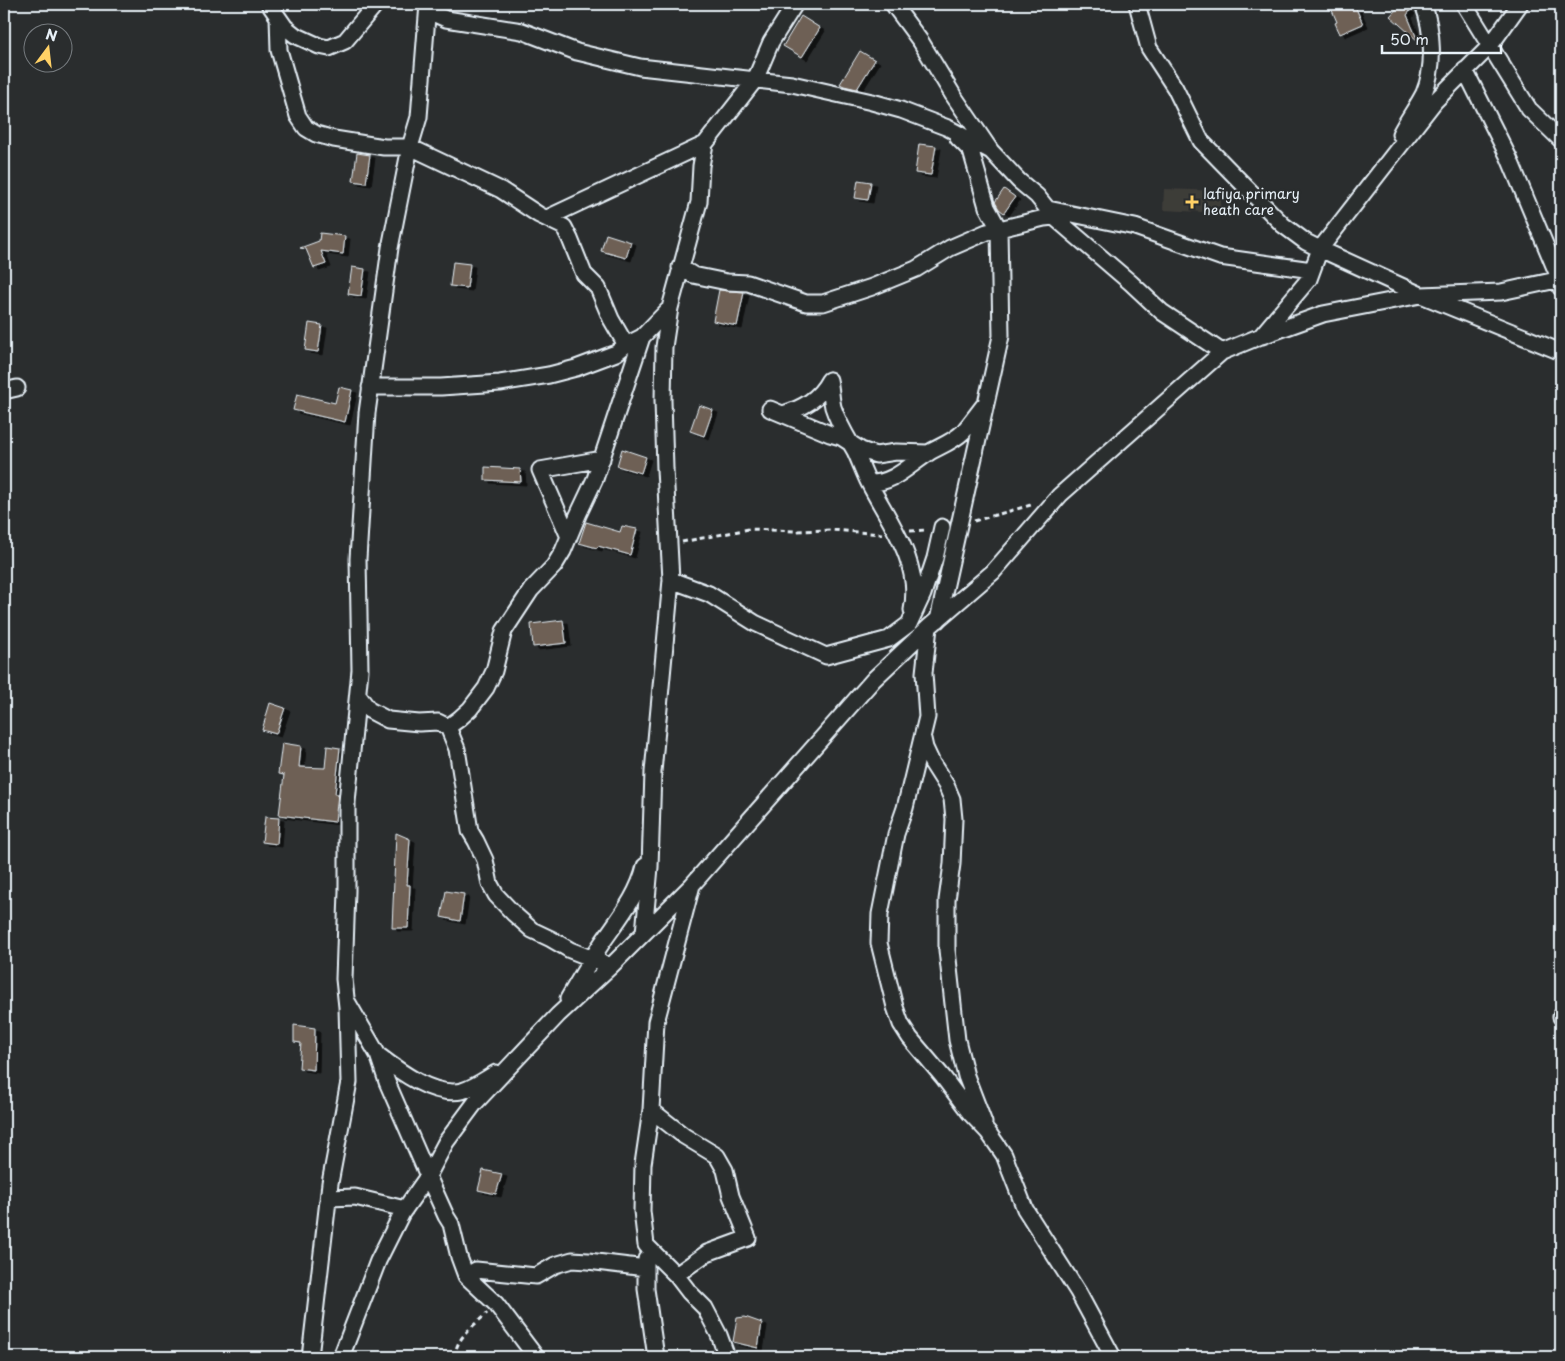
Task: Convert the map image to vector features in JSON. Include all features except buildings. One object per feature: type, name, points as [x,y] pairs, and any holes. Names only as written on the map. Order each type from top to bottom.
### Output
[{"type":"street","points":[[269,4],[285,27],[295,35],[318,46],[329,48],[345,41],[376,4]]},
{"type":"street","points":[[547,218],[705,144],[755,80],[771,42],[795,4]]},
{"type":"street","points":[[893,4],[921,42],[953,95],[991,151],[1019,181],[1037,196],[1051,213],[1162,312],[1222,352]]},
{"type":"street","points":[[1137,4],[1149,48],[1174,88],[1201,141],[1283,224],[1306,242],[1421,294],[1561,352]]},
{"type":"street","points":[[1379,173],[1402,129],[1424,93],[1432,46],[1427,14],[1423,4]]},
{"type":"street","points":[[1464,4],[1529,109],[1561,140]]},
{"type":"street","points":[[1260,336],[1309,279],[1320,248],[1435,101],[1490,46],[1520,4]]},
{"type":"street","points":[[310,1357],[329,1198],[349,1082],[344,979],[347,891],[347,802],[360,670],[358,559],[370,387],[390,248],[410,146],[419,117],[428,7],[446,18],[522,31],[577,52],[640,67],[792,84],[901,110],[948,128],[991,151]]},
{"type":"street","points":[[278,17],[279,50],[298,116],[306,128],[316,134],[334,139],[384,148],[410,146],[501,190],[564,227],[584,274],[598,288],[611,319],[626,345]]},
{"type":"street","points":[[342,1357],[378,1261],[405,1209],[428,1176],[446,1142],[475,1103],[558,1015],[611,966],[692,885],[874,679],[993,572],[1060,495],[1222,352],[1260,336],[1323,314],[1421,294],[1501,292],[1561,282],[1509,158],[1465,70]]},
{"type":"street","points":[[948,128],[971,151],[987,207],[999,229],[1001,336],[924,673],[927,717],[905,808],[896,834],[880,914],[879,943],[895,1007],[902,1024],[910,1038],[970,1113],[988,1132],[1004,1155],[1025,1209],[1078,1292],[1113,1357]]},
{"type":"street","points":[[644,933],[650,867],[653,772],[671,580],[664,468],[664,346],[670,308],[699,202],[701,166],[705,144]]},
{"type":"street","points":[[680,267],[693,275],[727,282],[748,283],[806,303],[822,303],[872,287],[916,269],[968,239],[1044,218],[1051,213],[1134,227],[1220,256],[1312,270]]},
{"type":"street","points":[[370,387],[441,387],[500,384],[576,368],[616,353],[626,345],[642,337],[670,308]]},
{"type":"street","points":[[448,726],[470,709],[486,688],[494,671],[504,631],[531,590],[554,566],[563,552],[595,479],[642,337]]},
{"type":"street","points":[[909,624],[914,600],[913,583],[908,560],[897,532],[869,483],[850,443],[843,431],[833,406],[829,380],[818,397],[794,411],[776,412],[841,437],[850,443],[861,450],[876,455],[896,452],[928,453]]},
{"type":"street","points":[[869,483],[877,483],[902,473],[928,453],[962,433],[986,402]]},
{"type":"street","points":[[569,537],[540,470],[602,459]]},
{"type":"street","points":[[671,580],[708,594],[755,623],[826,656],[889,639],[909,624],[923,594],[935,558],[942,527]]},
{"type":"street","points":[[358,695],[369,710],[388,720],[419,723],[438,722],[448,726],[457,750],[470,831],[484,860],[490,884],[496,895],[532,930],[570,950],[611,966]]},
{"type":"street","points":[[923,739],[932,763],[952,798],[954,819],[948,900],[947,950],[960,1049],[966,1076],[988,1132]]},
{"type":"street","points":[[558,1015],[628,906],[643,874],[651,842]]},
{"type":"street","points":[[656,1357],[646,1289],[646,1245],[642,1211],[643,1164],[651,1110],[656,1022],[692,885]]},
{"type":"street","points":[[346,1000],[378,1055],[386,1082],[451,1224],[458,1257],[466,1276],[496,1304],[536,1357]]},
{"type":"street","points":[[378,1055],[399,1071],[425,1086],[448,1092],[462,1091],[509,1066]]},
{"type":"street","points":[[651,1110],[684,1136],[717,1156],[725,1170],[731,1196],[748,1238],[707,1253],[676,1274]]},
{"type":"street","points":[[329,1198],[355,1197],[405,1209]]},
{"type":"street","points":[[646,1245],[676,1274],[689,1292],[705,1308],[720,1335],[726,1357]]},
{"type":"street","points":[[466,1276],[476,1270],[536,1276],[555,1265],[572,1260],[646,1268]]},
{"type":"path","points":[[959,524],[983,519],[1032,504]]},
{"type":"path","points":[[669,545],[749,529],[832,530],[882,534],[942,527]]},
{"type":"path","points":[[455,1357],[458,1343],[496,1304]]},
{"type":"shaded area","points":[[1164,189],[1221,191],[1221,213],[1163,210]]},
{"type":"place","name":"lafiya primary heath care","points":[[1192,202]]}]
